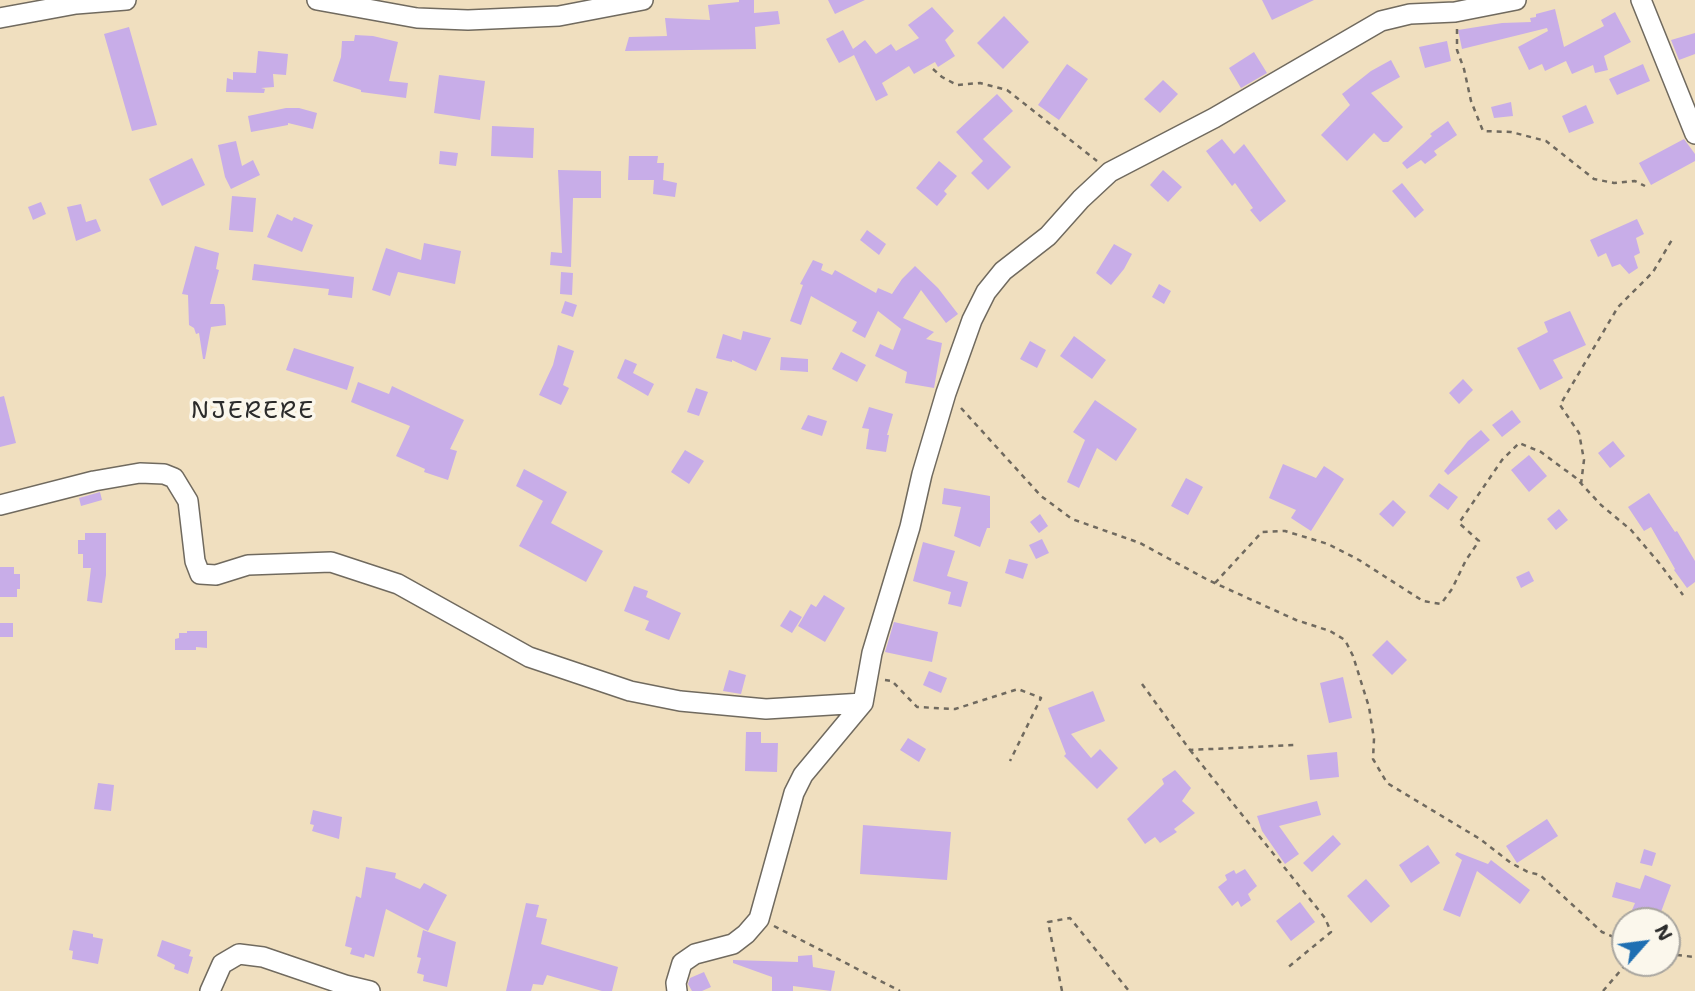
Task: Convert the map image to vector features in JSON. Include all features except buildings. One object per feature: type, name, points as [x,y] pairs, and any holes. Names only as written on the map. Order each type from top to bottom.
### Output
[{"type":"street","points":[[0,18],[76,4],[126,0]]},
{"type":"street","points":[[317,0],[416,9],[468,20],[559,16],[643,0]]},
{"type":"street","points":[[677,991],[682,963],[695,954],[733,944],[759,919],[787,814],[798,784],[863,703],[872,653],[946,393],[972,320],[986,292],[1003,271],[1048,236],[1110,172],[1214,118],[1381,22],[1410,14],[1464,10],[1516,0]]},
{"type":"street","points":[[1641,0],[1689,105],[1695,134]]},
{"type":"street","points":[[0,505],[94,481],[140,473],[164,474],[174,478],[188,501],[195,561],[200,574],[216,575],[247,565],[331,562],[398,584],[529,657],[630,691],[680,701],[766,709],[863,703]]},
{"type":"street","points":[[210,991],[222,964],[239,954],[262,957],[370,991]]},
{"type":"path","points":[[1464,10],[1457,26],[1457,50],[1471,101],[1483,131],[1511,132],[1546,141],[1594,179],[1614,183],[1635,181],[1645,186]]},
{"type":"path","points":[[933,69],[957,85],[980,83],[1007,90],[1110,172]]},
{"type":"path","points":[[1581,484],[1584,460],[1579,433],[1560,405],[1618,307],[1653,272],[1673,238]]},
{"type":"path","points":[[946,393],[1041,496],[1072,519],[1140,543],[1215,583],[1296,620],[1330,631],[1345,640],[1353,656],[1369,707],[1374,739],[1373,759],[1387,782],[1480,838],[1510,863],[1540,875],[1602,932],[1611,936]]},
{"type":"path","points":[[1215,583],[1262,532],[1285,531],[1328,544],[1359,560],[1423,601],[1441,604],[1479,541],[1459,523],[1502,460],[1519,443],[1541,452],[1631,530],[1683,596]]},
{"type":"path","points":[[868,677],[892,681],[917,707],[955,709],[1018,689],[1041,698],[1010,761]]},
{"type":"path","points":[[1142,684],[1190,750],[1325,918],[1331,932],[1286,969]]},
{"type":"path","points":[[1190,750],[1294,745]]},
{"type":"path","points":[[1062,991],[1048,922],[1070,918],[1129,991]]},
{"type":"path","points":[[759,919],[900,991]]},
{"type":"path","points":[[1604,991],[1616,977]]},
{"type":"district","name":"NJERERE","points":[[253,412]]}]
